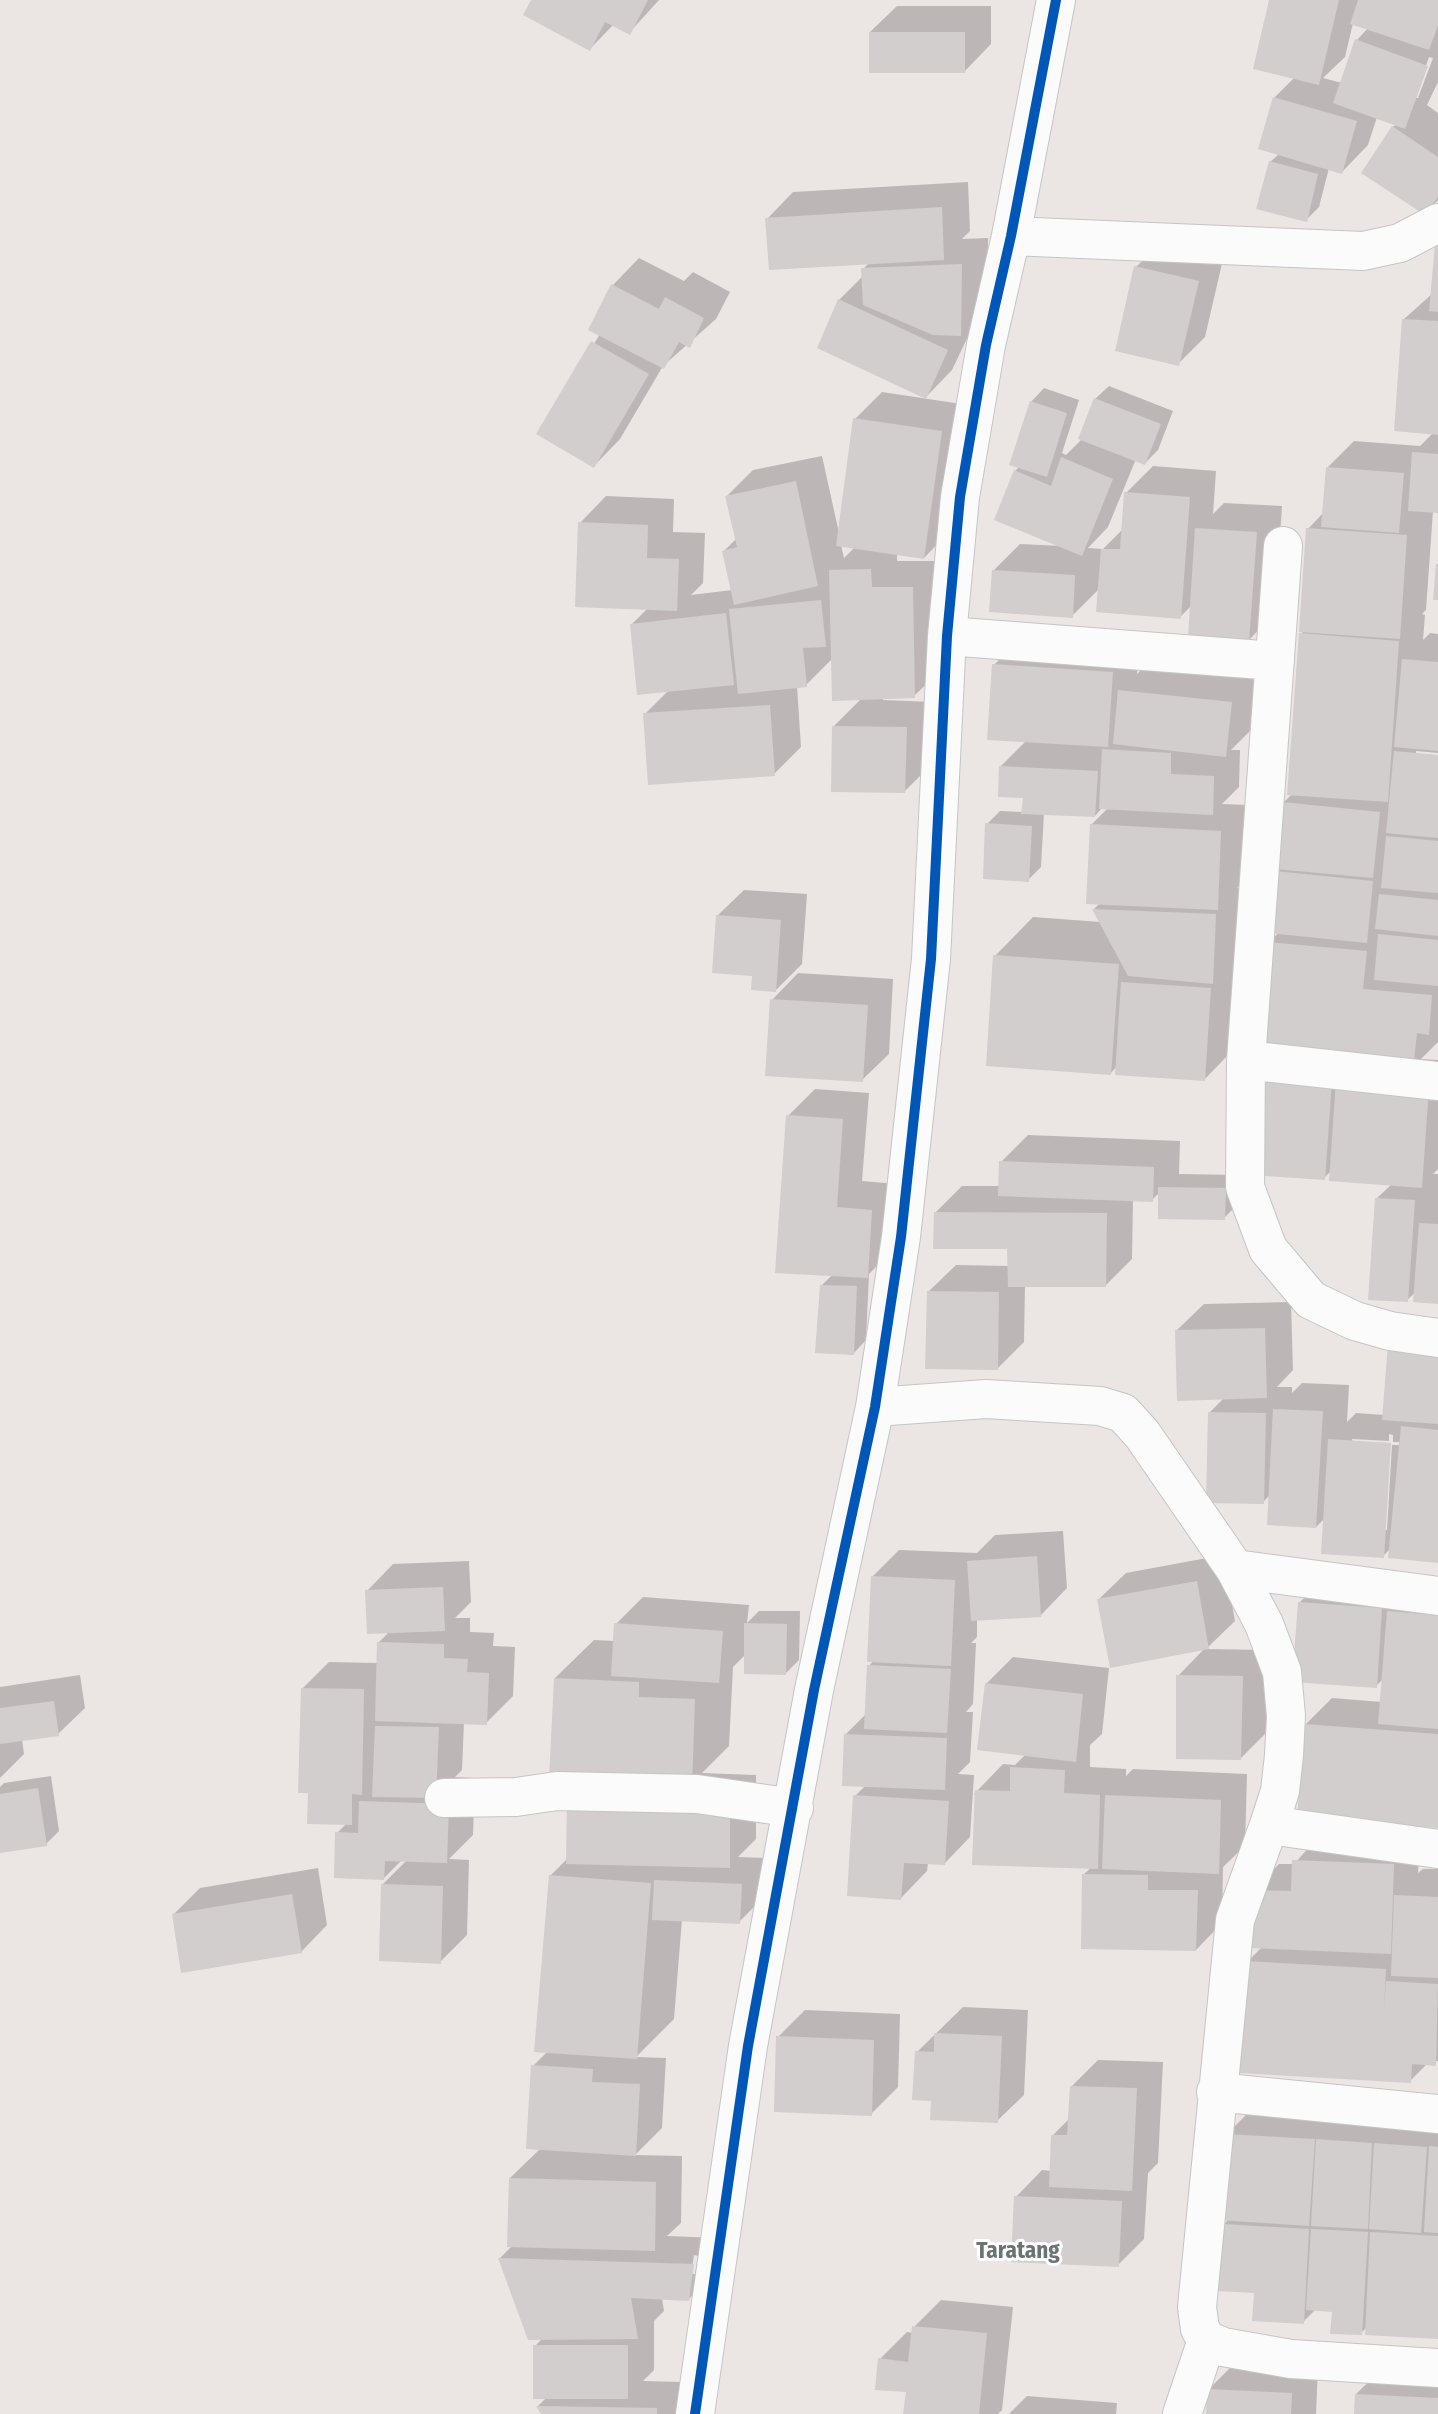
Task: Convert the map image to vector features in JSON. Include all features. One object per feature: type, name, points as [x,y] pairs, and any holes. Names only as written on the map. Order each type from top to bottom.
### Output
[{"type":"street","points":[[695,2414],[748,2046],[814,1690],[875,1407],[919,1095],[931,959],[947,636],[960,497],[986,345],[1011,236],[1056,0]]},
{"type":"street","points":[[1011,236],[1363,251],[1401,243],[1438,223]]},
{"type":"street","points":[[1283,546],[1246,1060],[1245,1187],[1268,1249],[1311,1300],[1355,1321],[1390,1331],[1438,1338]]},
{"type":"street","points":[[947,636],[1275,661]]},
{"type":"street","points":[[1246,1060],[1438,1081]]},
{"type":"street","points":[[875,1407],[986,1399],[1100,1406],[1123,1413],[1142,1434],[1235,1569],[1264,1623],[1282,1672],[1286,1716],[1280,1791],[1235,1920],[1216,2092],[1197,2308],[1200,2329],[1207,2340],[1223,2347],[1291,2359],[1438,2368]]},
{"type":"street","points":[[1235,1569],[1438,1596]]},
{"type":"street","points":[[444,1798],[516,1797],[557,1791],[697,1794],[794,1808]]},
{"type":"street","points":[[1269,1825],[1438,1849]]},
{"type":"street","points":[[1216,2092],[1438,2113]]},
{"type":"street","points":[[1182,2414],[1207,2340]]},
{"type":"building","points":[[531,0],[648,0],[630,35],[605,22],[590,51],[523,15]]},
{"type":"building","points":[[1269,0],[1339,0],[1319,85],[1253,69]]},
{"type":"building","points":[[1358,0],[1438,0],[1438,25],[1429,50],[1350,24]]},
{"type":"building","points":[[869,32],[965,32],[965,73],[869,73]]},
{"type":"building","points":[[1355,39],[1428,66],[1405,129],[1333,103]]},
{"type":"building","points":[[1273,97],[1357,121],[1342,174],[1258,149]]},
{"type":"building","points":[[1392,126],[1438,157],[1438,197],[1425,215],[1361,173]]},
{"type":"building","points":[[1269,161],[1318,174],[1307,222],[1256,209]]},
{"type":"building","points":[[942,207],[944,260],[769,270],[765,218]]},
{"type":"building","points":[[1438,233],[1438,312],[1429,311]]},
{"type":"building","points":[[962,264],[961,336],[933,335],[863,305],[861,268]]},
{"type":"building","points":[[1134,266],[1199,281],[1179,366],[1115,351]]},
{"type":"building","points":[[611,284],[659,309],[665,297],[704,318],[690,348],[679,342],[664,369],[588,330]]},
{"type":"building","points":[[838,299],[948,350],[926,399],[817,348]]},
{"type":"building","points":[[1402,319],[1438,321],[1438,435],[1394,431]]},
{"type":"building","points":[[591,341],[649,374],[594,468],[536,434]]},
{"type":"building","points":[[1094,398],[1161,424],[1145,465],[1078,439]]},
{"type":"building","points":[[1030,401],[1067,413],[1047,477],[1009,465]]},
{"type":"building","points":[[853,418],[942,431],[924,559],[836,546]]},
{"type":"building","points":[[1412,452],[1438,454],[1438,513],[1408,511]]},
{"type":"building","points":[[1061,457],[1113,479],[1082,556],[994,520],[1014,470],[1051,486]]},
{"type":"building","points":[[1326,467],[1404,473],[1399,533],[1321,527]]},
{"type":"building","points":[[796,481],[818,586],[734,605],[722,551],[737,547],[725,496]]},
{"type":"building","points":[[1124,492],[1190,497],[1181,619],[1096,612],[1101,549],[1120,549]]},
{"type":"building","points":[[578,522],[648,525],[647,558],[679,559],[677,611],[575,607]]},
{"type":"building","points":[[1195,528],[1257,532],[1249,642],[1188,637]]},
{"type":"building","points":[[1306,528],[1407,535],[1400,639],[1299,632]]},
{"type":"building","points":[[1436,564],[1438,600],[1433,600]]},
{"type":"building","points":[[871,569],[872,587],[913,587],[915,698],[832,701],[829,570]]},
{"type":"building","points":[[992,570],[1075,575],[1073,618],[989,612]]},
{"type":"building","points":[[821,600],[826,647],[803,648],[807,687],[738,694],[729,609]]},
{"type":"building","points":[[726,613],[734,685],[637,695],[630,624]]},
{"type":"building","points":[[1299,633],[1399,641],[1388,802],[1287,795]]},
{"type":"building","points":[[1402,659],[1438,662],[1438,751],[1394,747]]},
{"type":"building","points":[[992,664],[1113,672],[1108,747],[987,740]]},
{"type":"building","points":[[1118,690],[1232,702],[1226,757],[1113,744]]},
{"type":"building","points":[[770,705],[775,776],[648,785],[643,713]]},
{"type":"building","points":[[832,726],[907,727],[905,793],[831,792]]},
{"type":"building","points":[[1102,749],[1171,753],[1171,774],[1214,776],[1213,815],[1099,809]]},
{"type":"building","points":[[1394,751],[1438,755],[1438,838],[1386,833]]},
{"type":"building","points":[[999,766],[1098,771],[1095,817],[1021,814],[1023,798],[998,797]]},
{"type":"building","points":[[1282,802],[1380,812],[1373,878],[1275,869]]},
{"type":"building","points":[[985,823],[1032,826],[1029,882],[983,879]]},
{"type":"building","points":[[1090,824],[1221,831],[1218,910],[1086,904]]},
{"type":"building","points":[[1386,836],[1438,841],[1438,893],[1381,888]]},
{"type":"building","points":[[1275,871],[1373,881],[1367,943],[1269,933]]},
{"type":"building","points":[[1379,894],[1438,900],[1438,936],[1375,929]]},
{"type":"building","points":[[1092,909],[1216,914],[1213,984],[1128,976]]},
{"type":"building","points":[[716,915],[781,920],[776,992],[751,990],[752,976],[712,973]]},
{"type":"building","points":[[1378,934],[1438,940],[1438,986],[1374,980]]},
{"type":"building","points":[[1267,942],[1367,951],[1363,989],[1432,995],[1429,1035],[1417,1033],[1413,1070],[1257,1056]]},
{"type":"building","points":[[993,955],[1119,964],[1111,1075],[986,1066]]},
{"type":"building","points":[[1121,982],[1211,988],[1205,1081],[1115,1075]]},
{"type":"building","points":[[770,999],[868,1005],[863,1082],[765,1076]]},
{"type":"building","points":[[1258,1074],[1332,1080],[1325,1180],[1251,1175]]},
{"type":"building","points":[[1336,1081],[1429,1087],[1422,1188],[1329,1181]]},
{"type":"building","points":[[786,1115],[843,1119],[837,1207],[872,1210],[868,1278],[775,1273]]},
{"type":"building","points":[[999,1161],[1154,1167],[1153,1202],[998,1196]]},
{"type":"building","points":[[1158,1187],[1226,1188],[1225,1220],[1158,1219]]},
{"type":"building","points":[[1375,1198],[1415,1200],[1408,1302],[1368,1300]]},
{"type":"building","points":[[934,1212],[1107,1213],[1106,1287],[1008,1287],[1007,1249],[933,1249]]},
{"type":"building","points":[[1419,1223],[1438,1224],[1438,1304],[1413,1302]]},
{"type":"building","points":[[820,1285],[857,1286],[854,1355],[815,1353]]},
{"type":"building","points":[[927,1291],[999,1292],[998,1370],[925,1369]]},
{"type":"building","points":[[1265,1328],[1267,1398],[1177,1401],[1175,1330]]},
{"type":"building","points":[[1388,1344],[1438,1349],[1438,1424],[1382,1420]]},
{"type":"building","points":[[1273,1409],[1323,1411],[1316,1528],[1267,1525]]},
{"type":"building","points":[[1208,1412],[1266,1413],[1264,1504],[1206,1503]]},
{"type":"building","points":[[1401,1426],[1438,1430],[1438,1563],[1388,1558]]},
{"type":"building","points":[[1328,1439],[1391,1443],[1384,1558],[1321,1554]]},
{"type":"building","points":[[1037,1556],[1041,1617],[971,1621],[967,1561]]},
{"type":"building","points":[[871,1576],[955,1580],[951,1666],[867,1662]]},
{"type":"building","points":[[1197,1581],[1209,1649],[1110,1668],[1097,1599]]},
{"type":"building","points":[[443,1587],[445,1631],[367,1634],[365,1590]]},
{"type":"building","points":[[1298,1602],[1382,1608],[1377,1688],[1292,1682]]},
{"type":"building","points":[[1387,1611],[1438,1615],[1438,1729],[1378,1724]]},
{"type":"building","points":[[614,1623],[723,1631],[719,1683],[611,1676]]},
{"type":"building","points":[[744,1623],[787,1624],[786,1675],[744,1674]]},
{"type":"building","points":[[377,1642],[444,1644],[444,1658],[468,1659],[467,1672],[489,1673],[487,1725],[375,1721]]},
{"type":"building","points":[[867,1665],[951,1669],[947,1733],[864,1729]]},
{"type":"building","points":[[1176,1675],[1243,1676],[1241,1760],[1176,1759]]},
{"type":"building","points":[[554,1678],[639,1682],[639,1697],[695,1699],[692,1787],[549,1780]]},
{"type":"building","points":[[985,1683],[1083,1694],[1076,1762],[977,1750]]},
{"type":"building","points":[[301,1688],[364,1689],[362,1795],[352,1794],[352,1825],[307,1824],[308,1793],[298,1793]]},
{"type":"building","points":[[54,1701],[59,1736],[0,1744],[0,1708]]},
{"type":"building","points":[[1304,1724],[1438,1734],[1438,1828],[1297,1818]]},
{"type":"building","points":[[375,1726],[439,1727],[436,1798],[372,1797]]},
{"type":"building","points":[[844,1734],[947,1738],[945,1790],[842,1786]]},
{"type":"building","points":[[1010,1767],[1065,1770],[1064,1793],[1100,1795],[1098,1869],[972,1865],[975,1790],[1010,1791]]},
{"type":"building","points":[[38,1788],[47,1846],[0,1853],[0,1794]]},
{"type":"building","points":[[853,1795],[949,1801],[945,1865],[904,1863],[901,1900],[847,1896]]},
{"type":"building","points":[[1105,1795],[1221,1800],[1219,1874],[1102,1869]]},
{"type":"building","points":[[567,1797],[730,1800],[730,1868],[566,1864]]},
{"type":"building","points":[[359,1801],[449,1804],[447,1863],[385,1861],[384,1880],[334,1878],[335,1832],[358,1833]]},
{"type":"building","points":[[1292,1860],[1394,1864],[1391,1954],[1249,1948],[1251,1890],[1291,1891]]},
{"type":"building","points":[[1082,1874],[1148,1875],[1148,1890],[1198,1890],[1196,1951],[1081,1949]]},
{"type":"building","points":[[549,1875],[651,1883],[637,2059],[534,2052]]},
{"type":"building","points":[[654,1880],[742,1884],[740,1924],[652,1920]]},
{"type":"building","points":[[381,1884],[443,1886],[441,1964],[379,1961]]},
{"type":"building","points":[[292,1894],[302,1953],[181,1973],[172,1914]]},
{"type":"building","points":[[1394,1895],[1438,1897],[1438,1978],[1391,1976]]},
{"type":"building","points":[[1245,1961],[1386,1969],[1384,2009],[1386,1981],[1438,1984],[1436,2066],[1412,2064],[1411,2083],[1239,2073]]},
{"type":"building","points":[[934,2033],[1002,2036],[998,2123],[930,2120],[931,2101],[912,2100],[915,2051],[934,2052]]},
{"type":"building","points":[[776,2036],[874,2040],[872,2116],[774,2112]]},
{"type":"building","points":[[531,2065],[593,2069],[592,2082],[640,2084],[636,2156],[526,2149]]},
{"type":"building","points":[[1070,2086],[1137,2088],[1132,2191],[1049,2187],[1051,2135],[1067,2135]]},
{"type":"building","points":[[1225,2134],[1315,2139],[1309,2226],[1219,2220]]},
{"type":"building","points":[[1316,2139],[1372,2143],[1368,2229],[1311,2226]]},
{"type":"building","points":[[1374,2143],[1427,2147],[1421,2233],[1369,2229]]},
{"type":"building","points":[[1429,2146],[1438,2147],[1438,2233],[1424,2232]]},
{"type":"building","points":[[509,2178],[656,2182],[655,2251],[507,2247]]},
{"type":"building","points":[[1014,2196],[1122,2201],[1119,2267],[1011,2262]]},
{"type":"building","points":[[1222,2224],[1309,2229],[1304,2324],[1252,2321],[1254,2293],[1218,2291]]},
{"type":"building","points":[[1311,2229],[1368,2232],[1362,2335],[1330,2334],[1332,2312],[1306,2310]]},
{"type":"building","points":[[1370,2232],[1438,2236],[1438,2339],[1365,2335]]},
{"type":"building","points":[[498,2258],[694,2264],[689,2301],[631,2298],[638,2339],[528,2340]]},
{"type":"building","points":[[912,2326],[987,2333],[979,2414],[903,2414],[906,2392],[875,2390],[878,2358],[908,2362]]},
{"type":"building","points":[[533,2345],[628,2345],[628,2399],[533,2399]]},
{"type":"building","points":[[1207,2389],[1292,2393],[1291,2414],[1206,2414]]},
{"type":"building","points":[[1355,2394],[1438,2398],[1438,2414],[1354,2414]]},
{"type":"building","points":[[536,2406],[657,2408],[657,2414],[541,2414]]},
{"type":"cycle path","points":[[695,2414],[748,2046],[814,1690],[875,1407],[901,1237],[931,959],[947,636],[960,497],[986,345],[1011,236],[1056,0]]},
{"type":"district","name":"Taratang","points":[[1018,2252]]}]
